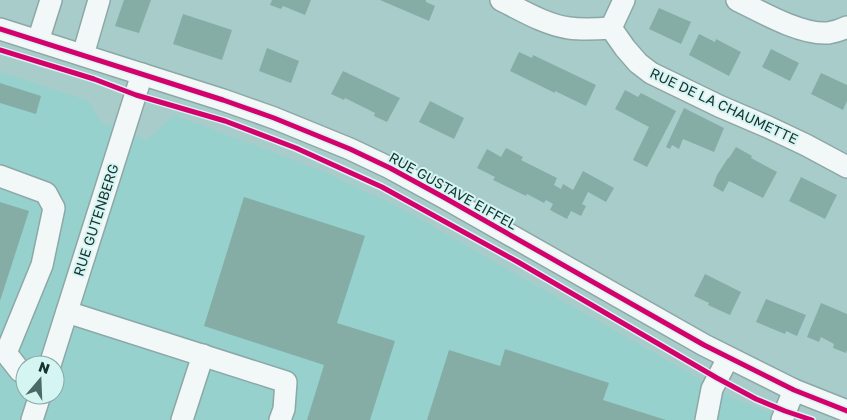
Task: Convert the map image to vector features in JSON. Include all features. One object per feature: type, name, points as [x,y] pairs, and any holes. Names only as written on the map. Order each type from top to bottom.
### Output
[{"type":"street","points":[[38,41],[51,0]]},
{"type":"street","points":[[82,55],[99,0]]},
{"type":"street","points":[[501,0],[558,26],[570,29],[612,28],[624,0]]},
{"type":"street","points":[[737,0],[780,21],[811,32],[828,33],[847,27]]},
{"type":"street","name":"RUE DE LA CHAUMETTE","points":[[612,28],[638,64],[651,73],[806,145],[847,167]]},
{"type":"street","name":"RUE GUSTAVE EIFFEL","points":[[0,29],[223,100],[343,146],[390,168],[728,358],[794,390],[847,410]]},
{"type":"street","name":"RUE GUTENBERG","points":[[53,355],[142,74]]},
{"type":"street","points":[[0,176],[46,193],[54,208],[42,265],[6,353],[15,365]]},
{"type":"street","points":[[67,312],[286,382],[284,409],[280,420]]},
{"type":"street","points":[[182,420],[203,355]]},
{"type":"street","points":[[706,420],[712,389],[728,358]]},
{"type":"street","points":[[782,420],[794,390]]},
{"type":"street","points":[[32,420],[37,405]]},
{"type":"shaded area","points":[[0,72],[89,101],[100,122],[147,140],[174,115],[322,171],[400,208],[736,400],[790,420],[0,420]]},
{"type":"building","points":[[124,0],[151,0],[139,33],[115,26]]},
{"type":"building","points":[[272,0],[311,0],[305,15],[283,6],[281,9],[270,5]]},
{"type":"building","points":[[380,0],[426,0],[426,2],[435,6],[429,21]]},
{"type":"building","points":[[659,8],[691,22],[681,44],[649,29]]},
{"type":"building","points":[[183,14],[232,30],[222,60],[173,44]]},
{"type":"building","points":[[699,34],[715,42],[716,39],[741,52],[729,76],[689,55]]},
{"type":"building","points":[[267,48],[299,61],[291,83],[259,71]]},
{"type":"building","points":[[771,49],[799,63],[790,81],[762,67]]},
{"type":"building","points":[[519,52],[532,58],[533,55],[596,85],[586,106],[510,71]]},
{"type":"building","points":[[343,71],[400,98],[387,122],[374,116],[375,113],[345,98],[344,100],[331,94]]},
{"type":"building","points":[[821,73],[847,85],[847,101],[843,110],[811,94]]},
{"type":"building","points":[[0,83],[41,96],[36,114],[0,103]]},
{"type":"building","points":[[625,90],[638,97],[641,93],[676,111],[647,167],[633,160],[649,127],[615,109]]},
{"type":"building","points":[[430,101],[464,118],[454,139],[419,122]]},
{"type":"building","points":[[684,108],[724,128],[714,152],[683,139],[679,149],[672,145],[670,149],[666,147]]},
{"type":"building","points":[[736,147],[752,156],[751,158],[777,172],[763,198],[729,181],[723,192],[713,186],[717,175]]},
{"type":"building","points":[[506,148],[523,157],[521,160],[557,178],[554,185],[561,189],[563,184],[573,190],[583,171],[614,188],[606,202],[588,192],[582,204],[586,206],[581,216],[571,211],[567,219],[550,210],[553,204],[546,200],[544,203],[527,194],[526,196],[493,180],[495,177],[477,168],[487,149],[501,157]]},
{"type":"building","points":[[801,177],[837,195],[825,219],[789,201]]},
{"type":"building","points":[[244,197],[365,236],[337,323],[395,341],[370,420],[307,420],[324,365],[204,326]]},
{"type":"building","points":[[0,202],[29,211],[0,301]]},
{"type":"building","points":[[705,274],[741,292],[730,315],[694,296]]},
{"type":"building","points":[[766,299],[806,315],[797,336],[786,331],[785,334],[756,322]]},
{"type":"building","points":[[821,303],[847,314],[846,353],[833,348],[834,344],[821,337],[819,342],[807,337]]},
{"type":"building","points":[[505,349],[609,383],[603,400],[666,420],[427,420],[449,350],[500,366]]},
{"type":"cycle path","points":[[0,29],[223,100],[274,118],[350,149],[445,198],[704,345],[794,390],[847,411]]},
{"type":"cycle path","points":[[0,50],[94,79],[136,95],[225,121],[296,148],[382,187],[518,262],[717,378],[756,399],[812,420]]}]
